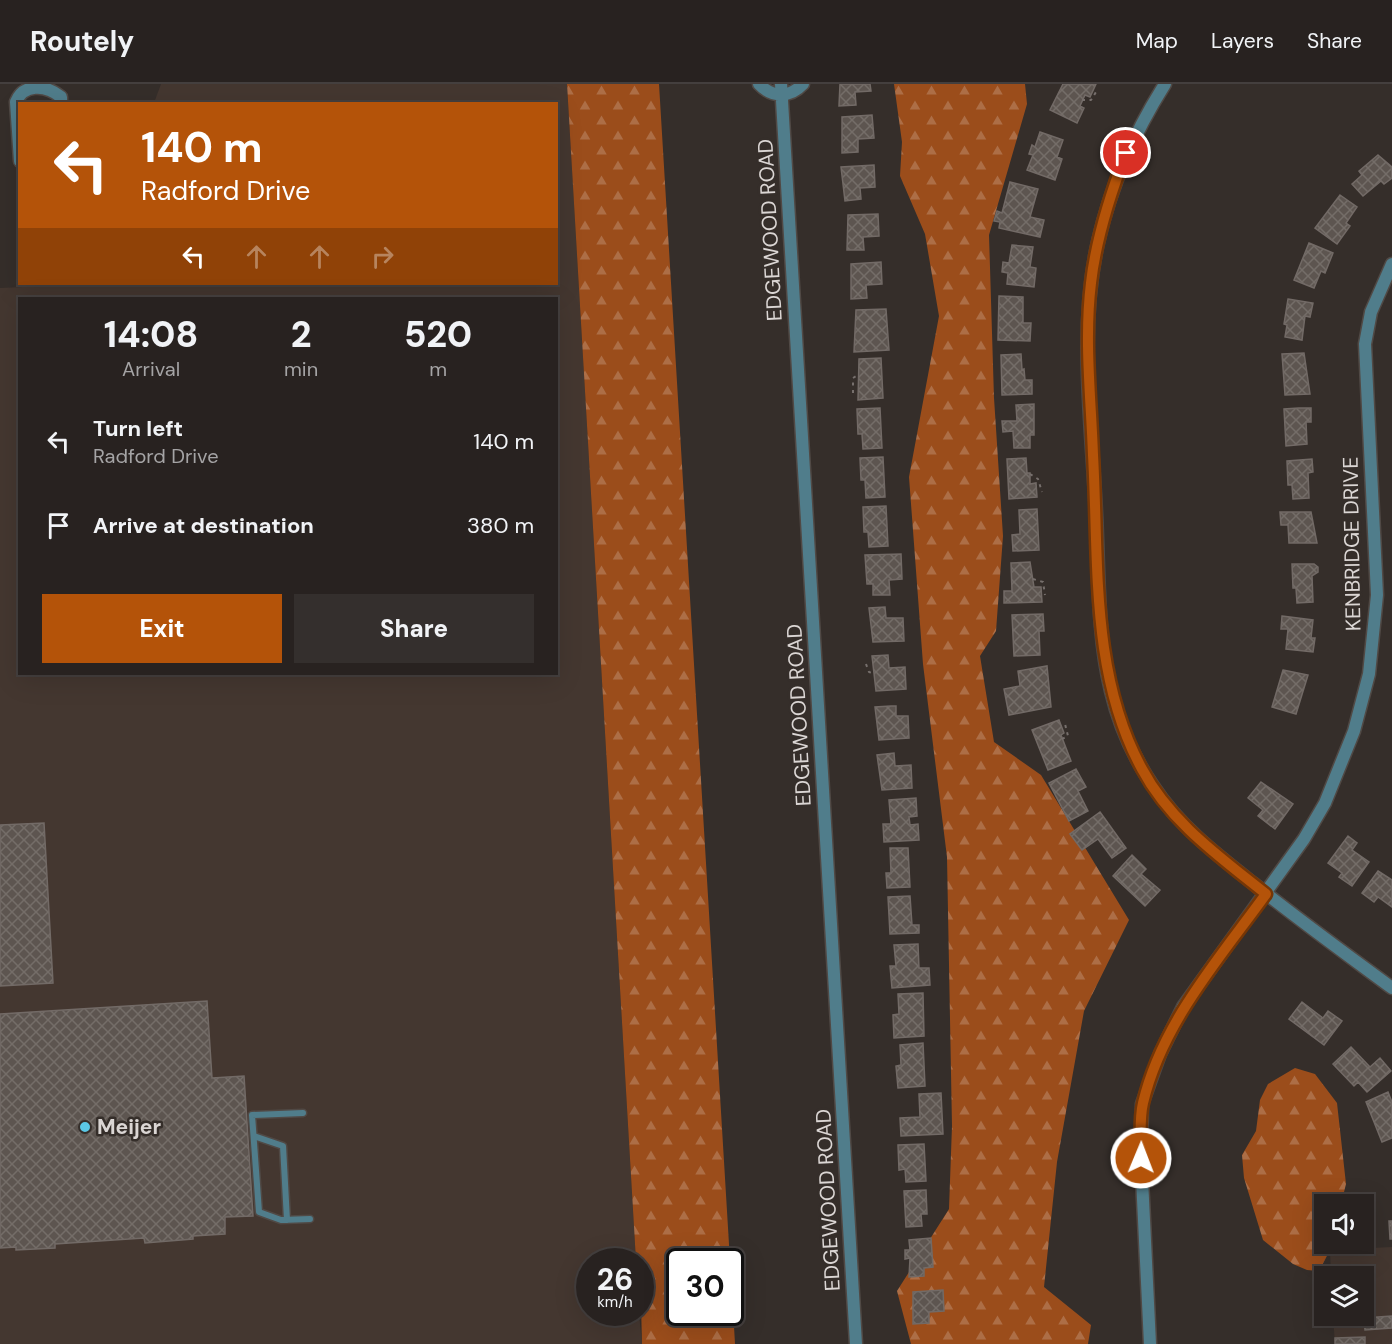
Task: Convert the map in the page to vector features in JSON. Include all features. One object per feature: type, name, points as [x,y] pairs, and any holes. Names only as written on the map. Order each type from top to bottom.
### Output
[{"type":"street","points":[[18,132],[16,102],[23,89],[37,84],[51,88],[61,97],[61,102]]},
{"type":"street","points":[[759,84],[770,93],[781,89],[795,91],[803,84]]},
{"type":"street","points":[[1165,84],[1126,153],[1112,190],[1097,244],[1090,286],[1088,345],[1105,664],[1123,728],[1143,771],[1155,790],[1196,836],[1266,894],[1392,988]]},
{"type":"street","name":"EDGEWOOD ROAD","points":[[781,89],[856,1344]]},
{"type":"street","name":"KENBRIDGE DRIVE","points":[[1150,1344],[1141,1158],[1142,1104],[1160,1054],[1183,1007],[1304,838],[1335,782],[1354,731],[1369,674],[1377,595],[1365,344],[1371,312],[1392,264]]},
{"type":"lane","points":[[303,1113],[252,1115],[259,1212],[287,1220],[310,1219]]},
{"type":"lane","points":[[254,1136],[283,1146],[287,1220]]},
{"type":"path","points":[[1082,100],[1089,101],[1096,92]]},
{"type":"path","points":[[853,393],[853,378],[858,375]]},
{"type":"path","points":[[1030,474],[1038,478],[1042,492]]},
{"type":"path","points":[[1033,579],[1043,582],[1045,595]]},
{"type":"path","points":[[866,664],[869,672],[875,674]]},
{"type":"path","points":[[1062,740],[1068,736],[1065,724]]},
{"type":"shaded area","points":[[161,84],[567,84],[635,1248],[576,1248],[576,1326],[640,1326],[642,1344],[0,1344],[0,288],[68,285],[558,285],[558,102],[154,102]]},
{"type":"shaded area","points":[[1392,1247],[1392,1344],[1335,1344],[1334,1326],[1374,1326],[1374,1266],[1331,1266],[1330,1254],[1374,1254],[1374,1248]]},
{"type":"green space","points":[[567,84],[659,84],[729,1248],[666,1248],[666,1326],[734,1326],[735,1344],[642,1344],[642,1326],[654,1326],[654,1248],[635,1248]]},
{"type":"green space","points":[[894,84],[1025,84],[1027,104],[989,235],[994,398],[1003,536],[996,631],[980,656],[994,742],[1041,775],[1129,920],[1084,1011],[1057,1162],[1044,1287],[1091,1325],[1088,1344],[911,1344],[897,1291],[949,1209],[952,1126],[947,857],[923,664],[909,477],[939,316],[925,234],[900,176],[902,142]]},
{"type":"green space","points":[[1295,1068],[1315,1074],[1337,1103],[1346,1184],[1344,1194],[1314,1194],[1314,1254],[1328,1254],[1322,1266],[1314,1266],[1314,1271],[1293,1264],[1263,1240],[1244,1178],[1242,1155],[1256,1131],[1260,1100],[1268,1084]]},
{"type":"building","points":[[840,84],[870,84],[871,91],[855,92],[856,105],[839,106]]},
{"type":"building","points":[[1063,84],[1096,84],[1090,97],[1085,95],[1080,106],[1084,108],[1077,123],[1050,110]]},
{"type":"building","points":[[872,115],[874,138],[858,139],[858,152],[842,153],[842,117]]},
{"type":"building","points":[[1040,132],[1063,140],[1057,157],[1062,159],[1055,180],[1027,170],[1033,155],[1029,154],[1032,145],[1035,147]]},
{"type":"building","points":[[1378,155],[1392,167],[1392,178],[1384,184],[1381,181],[1363,196],[1352,184],[1362,175],[1359,171]]},
{"type":"building","points":[[874,165],[875,187],[860,188],[861,199],[845,201],[841,167]]},
{"type":"building","points":[[1010,182],[1038,189],[1030,217],[1044,220],[1040,237],[999,228],[1000,222],[994,221],[997,211],[1002,213]]},
{"type":"building","points":[[1340,195],[1357,207],[1346,223],[1350,226],[1337,244],[1315,228]]},
{"type":"building","points":[[878,214],[879,236],[863,237],[864,250],[847,250],[848,215]]},
{"type":"building","points":[[1309,243],[1333,253],[1325,273],[1321,271],[1314,288],[1294,280]]},
{"type":"building","points":[[1012,245],[1033,247],[1030,267],[1036,268],[1034,287],[1007,284],[1008,273],[1002,272],[1003,262],[1009,263]]},
{"type":"building","points":[[881,262],[882,284],[866,285],[867,298],[851,299],[851,264]]},
{"type":"building","points":[[999,296],[1023,297],[1023,323],[1031,323],[1030,341],[998,340]]},
{"type":"building","points":[[1288,299],[1313,303],[1310,317],[1305,316],[1302,340],[1285,337],[1287,325],[1284,324]]},
{"type":"building","points":[[886,309],[889,350],[854,352],[856,310]]},
{"type":"building","points":[[1304,353],[1310,394],[1285,395],[1282,354]]},
{"type":"building","points":[[1021,354],[1025,380],[1032,380],[1032,394],[1002,395],[1001,355]]},
{"type":"building","points":[[881,358],[883,398],[858,400],[859,359]]},
{"type":"building","points":[[1034,404],[1034,435],[1030,435],[1030,448],[1014,448],[1013,431],[1003,432],[1002,421],[1017,421],[1016,405]]},
{"type":"building","points":[[880,408],[882,448],[863,449],[862,434],[858,434],[857,409]]},
{"type":"building","points":[[1311,408],[1311,422],[1306,422],[1307,444],[1286,446],[1284,409]]},
{"type":"building","points":[[883,457],[885,497],[866,498],[865,480],[861,480],[860,458]]},
{"type":"building","points":[[1026,458],[1030,484],[1036,483],[1037,497],[1009,499],[1007,459]]},
{"type":"building","points":[[1312,459],[1313,472],[1308,473],[1309,498],[1293,499],[1292,485],[1288,485],[1287,461]]},
{"type":"building","points":[[886,506],[888,546],[869,547],[868,532],[864,532],[863,507]]},
{"type":"building","points":[[1037,509],[1039,550],[1013,551],[1012,535],[1020,534],[1019,510]]},
{"type":"building","points":[[1280,512],[1311,512],[1317,543],[1289,543],[1288,525],[1281,525]]},
{"type":"building","points":[[901,554],[902,579],[889,580],[890,595],[873,595],[873,584],[867,584],[865,555]]},
{"type":"building","points":[[1030,562],[1034,587],[1041,587],[1042,602],[1004,603],[1004,591],[1012,591],[1011,563]]},
{"type":"building","points":[[1292,564],[1314,564],[1318,567],[1318,572],[1312,576],[1313,602],[1297,603],[1296,588],[1293,588]]},
{"type":"building","points":[[885,607],[886,618],[903,618],[904,641],[873,642],[869,608]]},
{"type":"building","points":[[1043,614],[1044,631],[1039,631],[1040,655],[1014,656],[1012,615]]},
{"type":"building","points":[[1282,616],[1313,620],[1311,638],[1315,638],[1313,652],[1286,649],[1288,629],[1281,629]]},
{"type":"building","points":[[888,655],[889,668],[905,667],[906,689],[876,691],[872,656]]},
{"type":"building","points":[[1047,666],[1051,707],[1009,715],[1004,689],[1020,686],[1018,671]]},
{"type":"building","points":[[1283,670],[1308,675],[1296,714],[1272,707]]},
{"type":"building","points":[[896,706],[896,716],[908,716],[909,738],[879,740],[875,707]]},
{"type":"building","points":[[1059,720],[1064,733],[1061,735],[1071,761],[1048,770],[1032,730]]},
{"type":"building","points":[[894,753],[895,766],[911,765],[912,788],[882,790],[877,755]]},
{"type":"building","points":[[1076,769],[1086,787],[1078,791],[1088,811],[1069,821],[1049,783]]},
{"type":"building","points":[[1261,782],[1293,804],[1275,829],[1258,816],[1263,810],[1248,798]]},
{"type":"building","points":[[916,798],[917,816],[909,817],[910,825],[918,824],[919,840],[884,842],[883,824],[891,824],[889,800]]},
{"type":"building","points":[[1100,812],[1126,848],[1112,858],[1098,839],[1082,850],[1070,834]]},
{"type":"building","points":[[44,823],[53,983],[0,986],[0,825]]},
{"type":"building","points":[[1348,836],[1357,843],[1352,850],[1369,862],[1352,886],[1339,877],[1342,873],[1328,863]]},
{"type":"building","points":[[890,848],[908,848],[910,887],[887,888],[886,873],[891,873]]},
{"type":"building","points":[[1132,855],[1146,869],[1141,874],[1160,890],[1145,906],[1113,876]]},
{"type":"building","points":[[1378,871],[1392,880],[1392,907],[1378,897],[1374,902],[1362,893]]},
{"type":"building","points":[[910,896],[912,925],[919,925],[919,933],[890,934],[888,897]]},
{"type":"building","points":[[918,944],[919,968],[929,968],[930,985],[892,988],[890,966],[896,966],[894,945]]},
{"type":"building","points":[[923,993],[924,1036],[894,1038],[893,1015],[899,1014],[898,994]]},
{"type":"building","points":[[207,1001],[212,1078],[244,1076],[253,1216],[225,1217],[225,1234],[193,1236],[193,1239],[145,1243],[144,1238],[55,1244],[55,1248],[16,1250],[16,1247],[0,1248],[0,1014]]},
{"type":"building","points":[[1302,1002],[1323,1018],[1328,1011],[1342,1021],[1324,1045],[1289,1019]]},
{"type":"building","points":[[923,1043],[925,1086],[898,1088],[896,1066],[901,1065],[900,1045]]},
{"type":"building","points":[[1351,1047],[1370,1067],[1380,1058],[1391,1071],[1367,1092],[1358,1082],[1354,1086],[1333,1064]]},
{"type":"building","points":[[1388,1092],[1392,1102],[1392,1138],[1382,1142],[1366,1102]]},
{"type":"building","points":[[941,1093],[943,1134],[901,1136],[900,1118],[920,1117],[919,1094]]},
{"type":"building","points":[[924,1144],[926,1181],[906,1182],[905,1169],[899,1170],[898,1145]]},
{"type":"building","points":[[926,1190],[927,1214],[921,1214],[922,1226],[906,1227],[904,1191]]},
{"type":"building","points":[[1389,1221],[1392,1221],[1392,1239],[1390,1239]]},
{"type":"building","points":[[931,1238],[933,1267],[924,1268],[924,1276],[909,1277],[910,1258],[905,1259],[905,1250],[910,1250],[909,1240]]},
{"type":"building","points":[[943,1290],[944,1311],[929,1312],[929,1323],[913,1324],[913,1292]]},
{"type":"building","points":[[1392,1316],[1392,1328],[1365,1330],[1365,1326],[1374,1326],[1374,1317]]},
{"type":"building","points":[[1365,1337],[1365,1344],[1335,1344],[1335,1338]]},
{"type":"place","name":"Meijer","points":[[85,1127]]},
{"type":"route","points":[[1126,153],[1104,215],[1097,244],[1090,286],[1088,317],[1105,664],[1115,708],[1132,749],[1155,790],[1179,820],[1196,836],[1266,894],[1183,1007],[1160,1054],[1142,1104],[1141,1158]]}]
